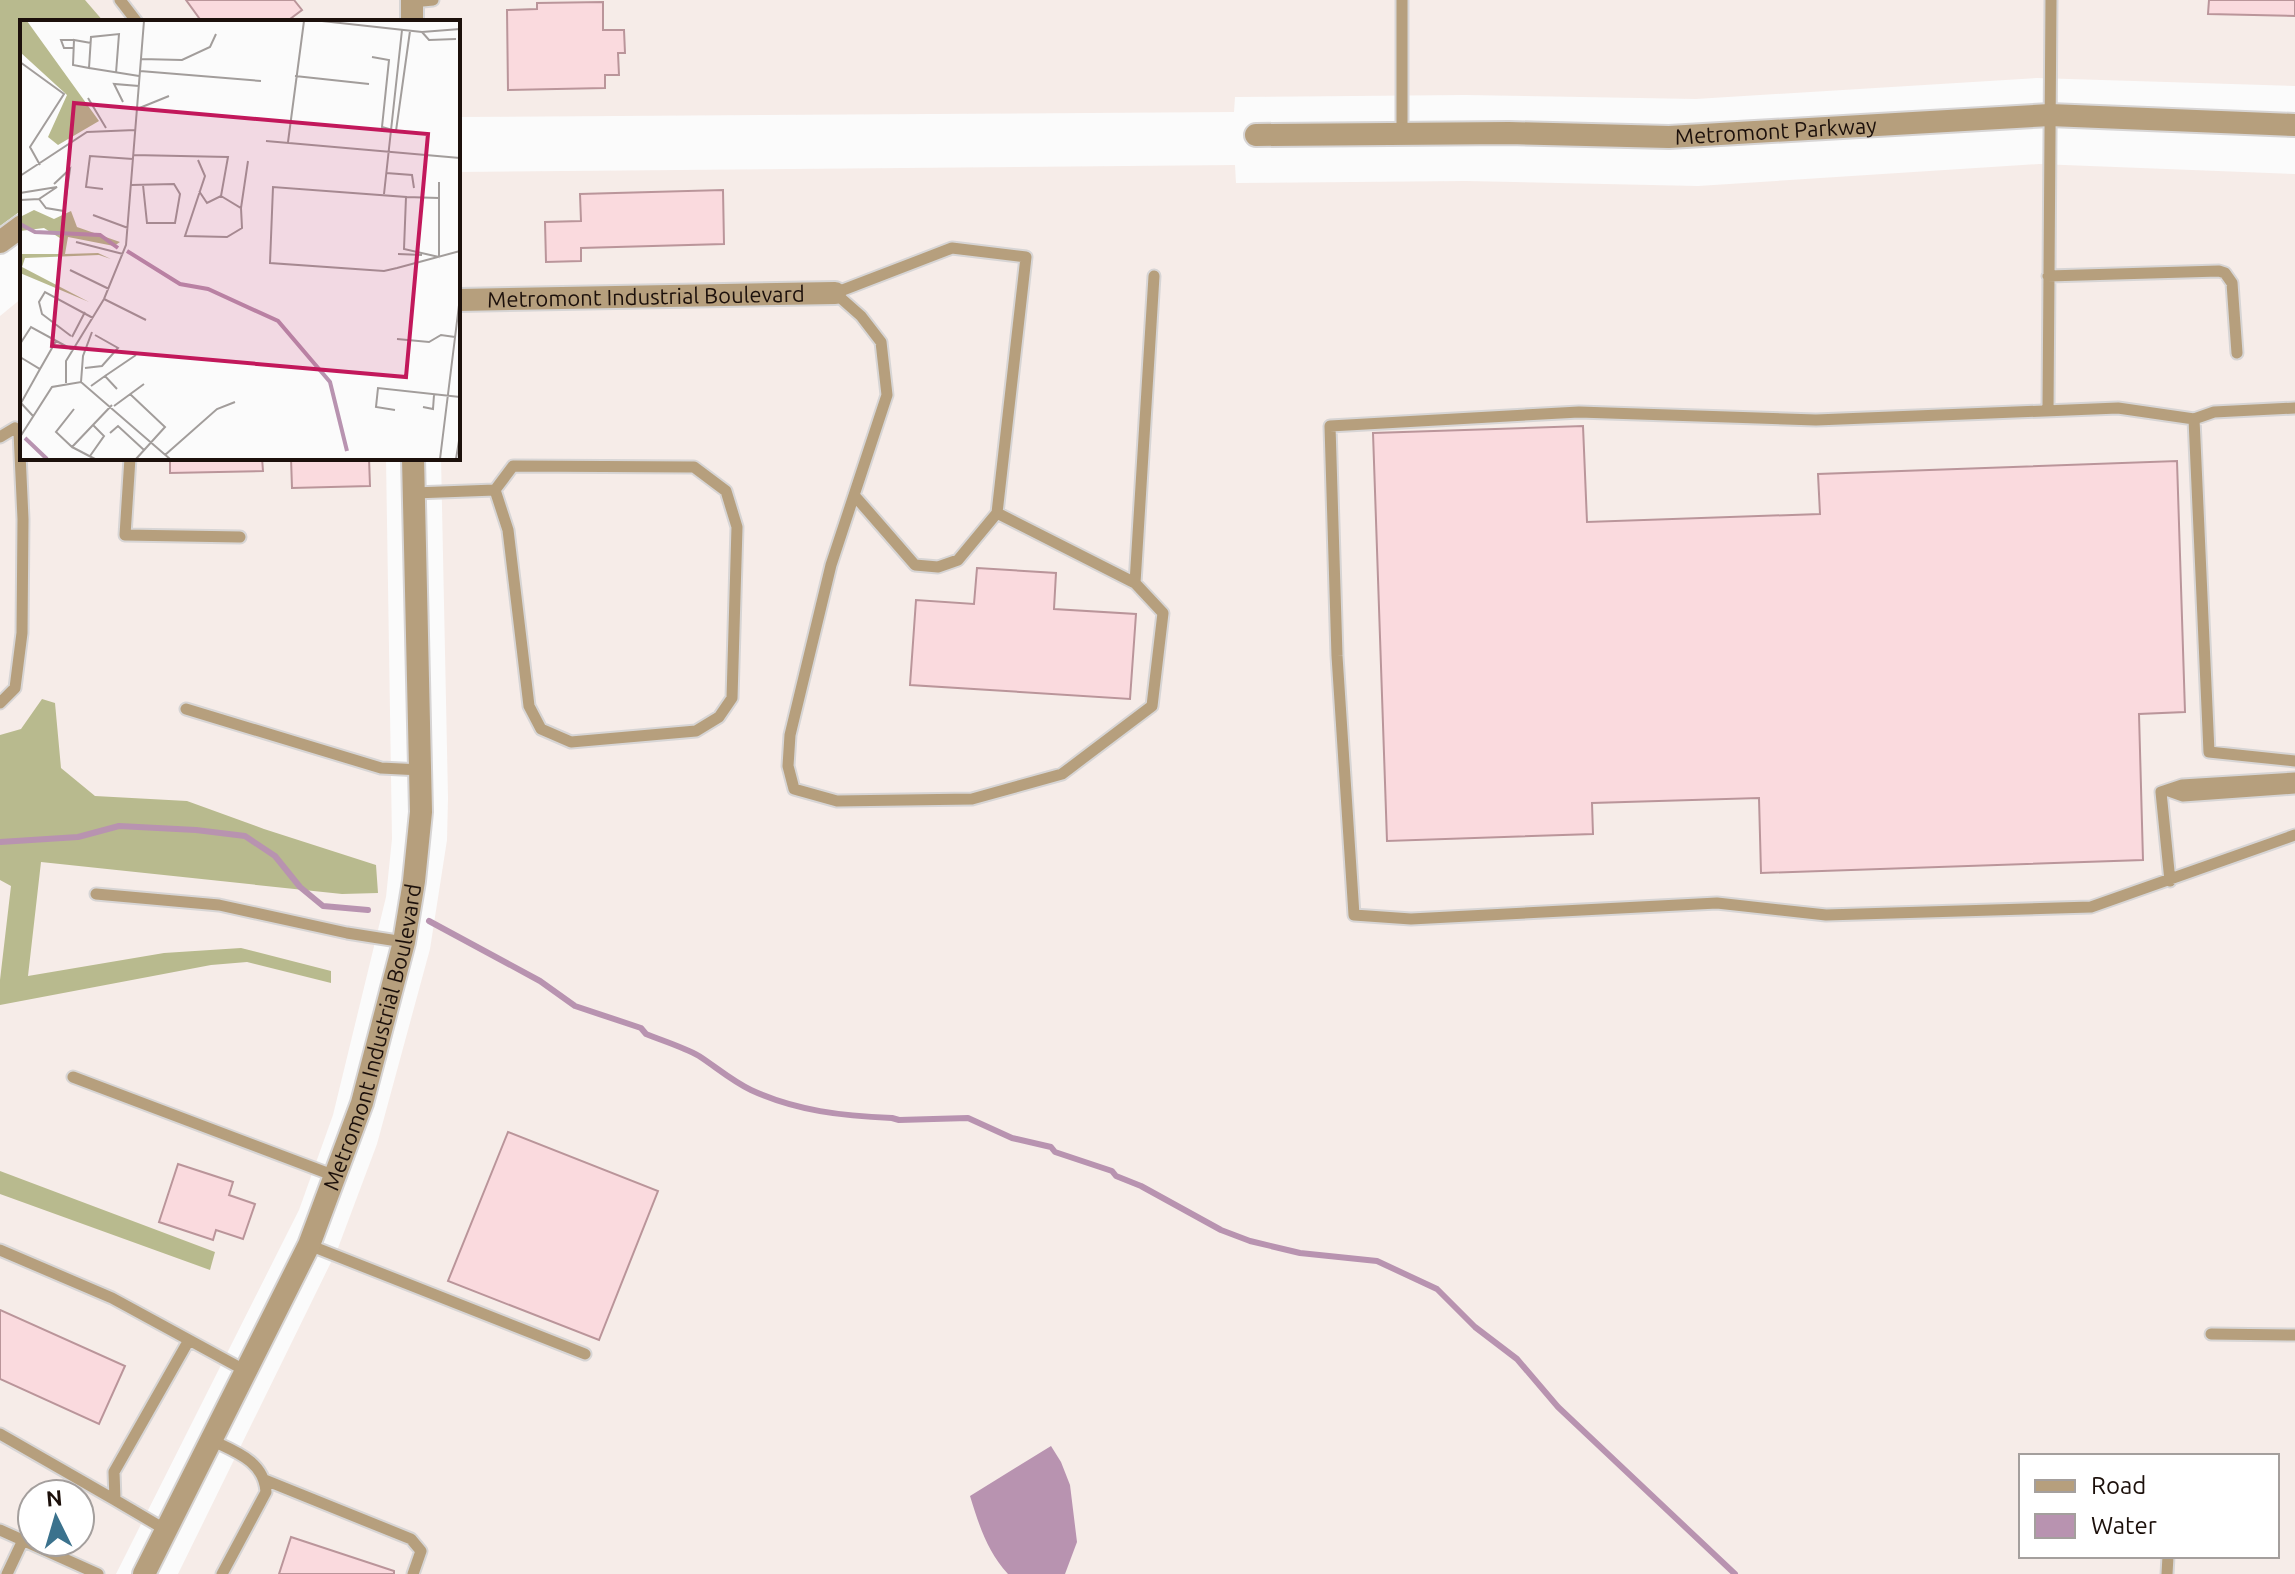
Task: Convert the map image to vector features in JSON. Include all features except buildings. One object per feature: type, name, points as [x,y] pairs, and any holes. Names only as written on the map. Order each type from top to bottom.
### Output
[{"type":"street","name":"Metromont Parkway","points":[[1256,135],[1402,133],[1669,137],[2050,115],[2295,125]]},
{"type":"street","points":[[0,242],[20,227]]},
{"type":"street","name":"Metromont Industrial Boulevard","points":[[460,300],[835,293]]},
{"type":"street","name":"Metromont Industrial Boulevard","points":[[144,1574],[309,1245],[362,1103],[404,942],[420,837],[413,460]]},
{"type":"lane","points":[[120,0],[135,20]]},
{"type":"lane","points":[[1402,0],[1402,133]]},
{"type":"lane","points":[[2048,411],[2051,0]]},
{"type":"lane","points":[[854,495],[915,565],[938,567],[958,560],[997,513],[1026,257],[952,248],[835,293],[861,316],[881,342],[887,395],[854,495],[831,565],[790,735],[788,766],[794,789],[837,801],[972,799],[1062,774],[1152,706],[1163,613],[1135,583],[997,513]]},
{"type":"lane","points":[[2048,276],[2225,273],[2232,283],[2237,353]]},
{"type":"lane","points":[[1135,583],[1154,276]]},
{"type":"lane","points":[[2295,408],[2214,412],[2194,419],[2118,408],[1816,420],[1579,412],[1330,426],[1337,656],[1354,915],[1411,919],[1717,903],[1826,915],[2091,907],[2295,835]]},
{"type":"lane","points":[[2194,419],[2209,752],[2295,761]]},
{"type":"lane","points":[[0,437],[15,428],[19,432],[20,457]]},
{"type":"lane","points":[[0,703],[15,688],[22,633],[20,460]]},
{"type":"lane","points":[[130,460],[125,535],[240,537]]},
{"type":"lane","points":[[513,466],[694,467],[726,491],[737,527],[732,698],[719,717],[696,731],[571,742],[541,729],[529,706],[508,530],[495,490],[513,466]]},
{"type":"lane","points":[[414,493],[495,490]]},
{"type":"lane","points":[[186,709],[381,768],[421,770]]},
{"type":"lane","points":[[2170,881],[2161,792],[2182,785],[2295,778]]},
{"type":"lane","points":[[2169,791],[2183,796],[2295,788]]},
{"type":"lane","points":[[96,894],[219,905],[404,942]]},
{"type":"lane","points":[[73,1077],[335,1176]]},
{"type":"lane","points":[[309,1245],[585,1354]]},
{"type":"lane","points":[[0,1250],[112,1298],[246,1371]]},
{"type":"lane","points":[[2211,1334],[2295,1335]]},
{"type":"lane","points":[[115,1500],[114,1472],[189,1340]]},
{"type":"lane","points":[[0,1434],[166,1530]]},
{"type":"lane","points":[[211,1440],[250,1460],[265,1480],[411,1539],[421,1551],[413,1574]]},
{"type":"lane","points":[[222,1574],[266,1492],[265,1480]]},
{"type":"lane","points":[[7,1574],[16,1555]]},
{"type":"lane","points":[[63,1558],[98,1574]]},
{"type":"shaded area","points":[[0,0],[2295,0],[2295,86],[2037,78],[1696,99],[1465,95],[1235,97],[1234,112],[460,117],[460,20],[20,20]]},
{"type":"shaded area","points":[[2039,164],[2295,174],[2295,1574],[178,1574],[338,1248],[377,1144],[430,949],[447,840],[441,460],[460,460],[460,172],[1235,165],[1236,183],[1466,181],[1698,186]]},
{"type":"shaded area","points":[[20,300],[20,460],[386,460],[392,839],[386,897],[333,1115],[299,1210],[116,1574],[0,1574],[0,316]]},
{"type":"green space","points":[[0,0],[85,0],[102,20],[20,20],[20,211],[0,226]]},
{"type":"green space","points":[[42,699],[55,703],[61,768],[95,796],[187,801],[376,865],[378,893],[342,894],[41,862],[28,976],[164,953],[241,948],[331,971],[331,983],[247,962],[211,965],[0,1005],[11,886],[0,880],[0,735],[21,729]]},
{"type":"green space","points":[[0,1171],[215,1252],[210,1270],[0,1194]]},
{"type":"water","points":[[1051,1446],[1070,1485],[1077,1542],[1065,1574],[1008,1574],[989,1547],[970,1496]]},
{"type":"waterway","points":[[0,842],[78,837],[119,826],[245,836],[275,856],[300,887],[323,906],[368,910]]},
{"type":"waterway","points":[[429,921],[540,981],[575,1006],[641,1028],[646,1034],[699,1056],[737,1082],[768,1097],[802,1108],[856,1116],[899,1120],[968,1118],[1012,1138],[1051,1147],[1055,1152],[1112,1171],[1116,1176],[1141,1186],[1221,1230],[1250,1241],[1300,1253],[1377,1261],[1437,1289],[1475,1327],[1517,1359],[1558,1407],[1735,1574]]}]
